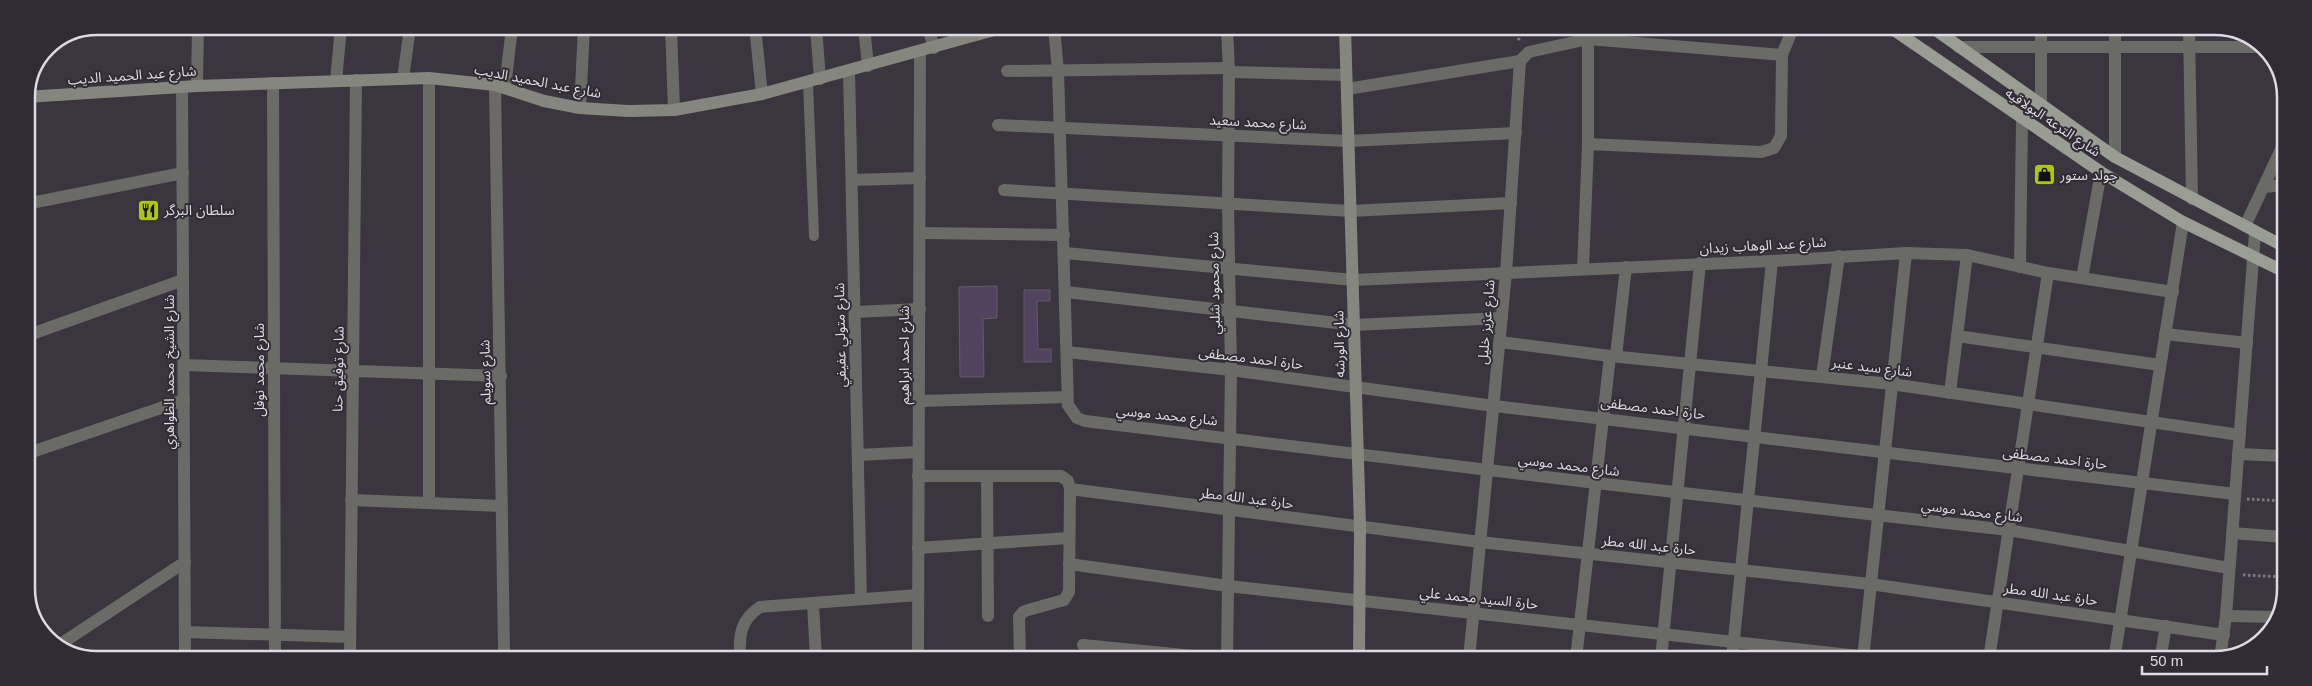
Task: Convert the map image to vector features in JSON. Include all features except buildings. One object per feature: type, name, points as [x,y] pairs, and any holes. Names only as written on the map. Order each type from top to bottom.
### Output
[{"type":"main road","name":"شارع الترعه البولاقيه","points":[[1901,35],[2022,120],[2101,172],[2183,222],[2277,268]]},
{"type":"main road","name":"شارع الترعه البولاقيه","points":[[1943,35],[2115,157],[2277,243]]},
{"type":"street","points":[[197,86],[198,35]]},
{"type":"street","points":[[336,81],[340,35]]},
{"type":"street","points":[[403,79],[409,35]]},
{"type":"street","name":"شارع سويلم","points":[[504,651],[500,87],[510,35]]},
{"type":"street","points":[[580,108],[584,35]]},
{"type":"street","points":[[671,35],[674,110]]},
{"type":"street","points":[[756,35],[762,94]]},
{"type":"street","points":[[814,80],[816,35]]},
{"type":"street","points":[[865,35],[868,66]]},
{"type":"street","points":[[930,35],[934,48]]},
{"type":"street","name":"شارع عبد الحميد الديب","points":[[35,96],[197,86],[429,78],[500,87],[544,101],[580,108],[628,111],[674,110],[762,94],[978,35]]},
{"type":"street","points":[[919,401],[1067,396],[1066,292],[1058,71],[1055,35]]},
{"type":"street","name":"شارع محمود شلبي","points":[[1225,651],[1231,370],[1228,204],[1229,70],[1226,35]]},
{"type":"street","name":"شارع الورشه","points":[[1345,35],[1360,527],[1359,651]]},
{"type":"street","points":[[1347,89],[1520,61],[1529,52],[1585,35]]},
{"type":"street","points":[[1583,269],[1588,144],[1588,35]]},
{"type":"street","points":[[1597,35],[1782,55]]},
{"type":"street","points":[[1588,144],[1768,152],[1779,143],[1781,136],[1782,55],[1789,35]]},
{"type":"street","points":[[2041,35],[2041,105]]},
{"type":"street","points":[[2115,35],[2115,157]]},
{"type":"street","points":[[2188,35],[2192,199]]},
{"type":"street","points":[[1959,47],[2252,47]]},
{"type":"street","name":"شارع احمد ابراهيم","points":[[918,651],[920,52]]},
{"type":"street","name":"شارع عزيز خليل","points":[[1470,651],[1506,273],[1520,61]]},
{"type":"street","points":[[1007,71],[1229,70],[1346,75]]},
{"type":"street","name":"شارع متولي عفيفي","points":[[849,71],[861,599]]},
{"type":"street","points":[[429,78],[429,503]]},
{"type":"street","name":"شارع توفيق حنا","points":[[350,651],[356,80]]},
{"type":"street","name":"شارع محمد نوفل","points":[[273,83],[275,651]]},
{"type":"street","name":"شارع الشيخ محمد الظواهري","points":[[182,87],[185,651]]},
{"type":"street","points":[[2020,267],[2022,120]]},
{"type":"street","name":"شارع محمد سعيد","points":[[998,125],[1348,141],[1516,133]]},
{"type":"street","points":[[2221,650],[2230,571],[2254,257],[2250,230],[2264,187],[2277,158]]},
{"type":"street","points":[[2082,278],[2101,172]]},
{"type":"street","points":[[35,202],[183,173]]},
{"type":"street","points":[[852,180],[920,178]]},
{"type":"street","points":[[2264,187],[2277,186]]},
{"type":"street","points":[[1004,190],[1350,211],[1511,204]]},
{"type":"street","points":[[2115,651],[2183,222]]},
{"type":"street","points":[[920,233],[1064,235]]},
{"type":"street","name":"شارع عبد الوهاب زيدان","points":[[1064,253],[1353,280],[1700,263],[1772,262],[1906,253],[1967,255],[2048,273],[2173,292]]},
{"type":"street","points":[[1864,651],[1906,253]]},
{"type":"street","points":[[1950,393],[1967,255]]},
{"type":"street","points":[[1822,376],[1839,256]]},
{"type":"street","points":[[1733,651],[1772,262]]},
{"type":"street","points":[[1662,651],[1700,263]]},
{"type":"street","points":[[1577,651],[1603,418],[1626,267]]},
{"type":"street","points":[[1990,651],[2048,273]]},
{"type":"street","points":[[35,333],[183,280]]},
{"type":"street","points":[[1066,292],[1354,325],[1502,318]]},
{"type":"street","points":[[854,312],[920,309]]},
{"type":"street","points":[[2165,334],[2247,343]]},
{"type":"street","points":[[1957,336],[2160,365]]},
{"type":"street","name":"شارع سيد عنبر","points":[[1500,342],[1613,356],[1891,384],[2240,435]]},
{"type":"street","name":"حارة احمد مصطفى","points":[[1067,352],[1231,370],[1494,406],[1755,435],[2235,497]]},
{"type":"street","points":[[184,365],[501,376]]},
{"type":"street","name":"شارع محمد موسي","points":[[1067,396],[1071,412],[1077,418],[1085,421],[1748,501],[2008,530],[2131,551],[2230,571]]},
{"type":"street","points":[[35,451],[184,400]]},
{"type":"street","points":[[858,455],[918,452]]},
{"type":"street","points":[[2238,454],[2277,456]]},
{"type":"street","points":[[918,476],[1061,476],[1068,481],[1070,489],[1069,592],[1064,600],[1028,610],[1019,616],[1020,651]]},
{"type":"street","points":[[987,476],[988,616]]},
{"type":"street","name":"حارة عبد الله مطر","points":[[1070,489],[1480,542],[1870,584],[2224,635]]},
{"type":"street","points":[[351,500],[502,506]]},
{"type":"street","points":[[2232,533],[2277,536]]},
{"type":"street","points":[[918,548],[1069,538]]},
{"type":"street","points":[[64,642],[185,562]]},
{"type":"street","name":"حارة السيد محمد علي","points":[[1069,564],[1228,586],[1474,612],[1807,651]]},
{"type":"street","points":[[740,651],[740,633],[744,623],[760,607],[918,595]]},
{"type":"street","points":[[813,604],[816,651]]},
{"type":"street","points":[[2226,616],[2270,617]]},
{"type":"street","points":[[2162,651],[2166,626]]},
{"type":"street","points":[[185,632],[350,637]]},
{"type":"street","points":[[1083,645],[1144,651]]},
{"type":"lane","points":[[814,80],[814,236]]},
{"type":"path","points":[[2235,497],[2277,500]]},
{"type":"path","points":[[2230,571],[2277,576]]},
{"type":"place","name":"جولد ستور","points":[[2044,175]]},
{"type":"place","name":"سلطان البرگر","points":[[148,210]]}]
